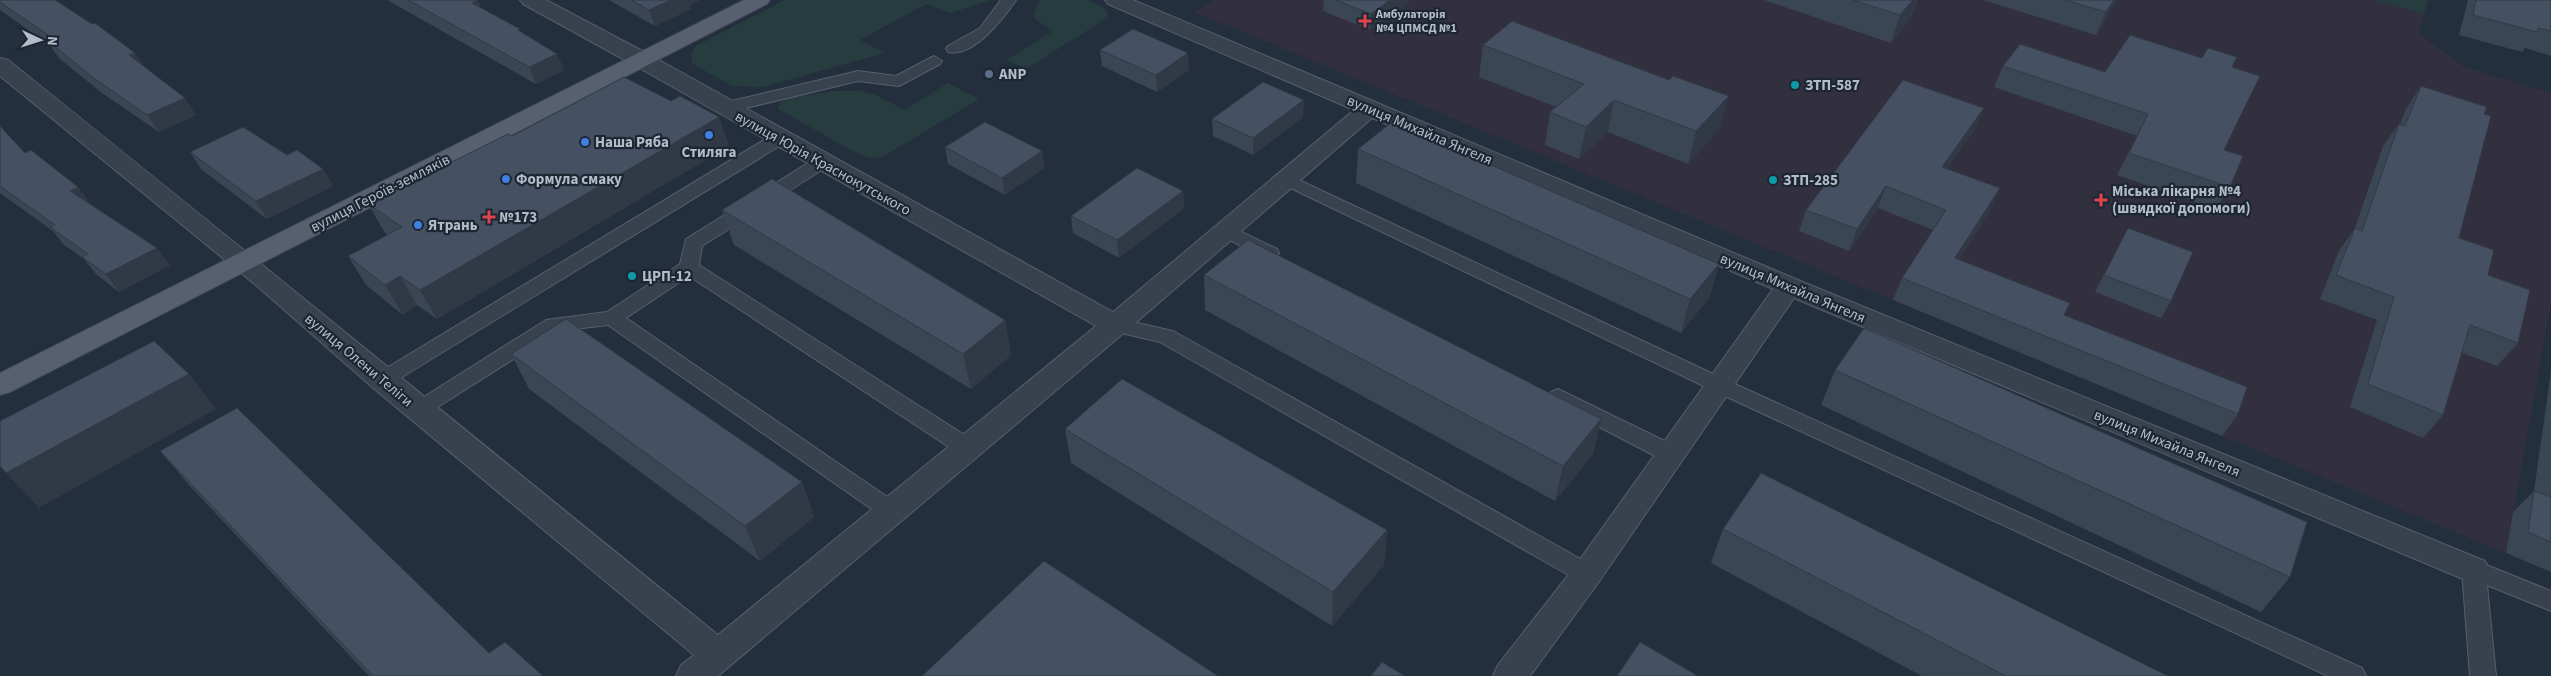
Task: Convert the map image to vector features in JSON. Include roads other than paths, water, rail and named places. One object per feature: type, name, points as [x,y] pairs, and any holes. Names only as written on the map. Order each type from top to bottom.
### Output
[{"type":"main road","name":"вулиця Героїв-земляків","points":[[0,385],[760,0]]},
{"type":"street","name":"вулиця Юрія Краснокутського","points":[[530,0],[642,60],[1115,326]]},
{"type":"street","name":"вулиця Михайла Янгеля","points":[[1115,0],[1789,286],[2474,570]]},
{"type":"street","name":"вулиця Олени Теліги","points":[[0,65],[242,263],[266,280],[418,410],[718,655]]},
{"type":"street","points":[[693,676],[1115,326],[1370,108]]},
{"type":"street","points":[[1510,676],[1587,574],[1789,286]]},
{"type":"lane","points":[[954,49],[985,31],[1009,0]]},
{"type":"lane","points":[[725,108],[858,76],[899,81],[934,61]]},
{"type":"lane","points":[[382,380],[780,138]]},
{"type":"lane","points":[[418,410],[553,326],[612,318],[690,267],[693,243],[822,162]]},
{"type":"lane","points":[[1286,179],[1719,385],[2353,676]]},
{"type":"lane","points":[[1225,230],[1288,262]]},
{"type":"lane","points":[[690,267],[966,448]]},
{"type":"lane","points":[[612,318],[891,511]]},
{"type":"lane","points":[[1115,326],[1166,336],[1587,574]]},
{"type":"lane","points":[[1537,387],[1670,454]]},
{"type":"lane","points":[[2483,676],[2474,570],[2551,601]]},
{"type":"place","name":"Амбулаторія №4 ЦПМСД №1","points":[[1365,21]]},
{"type":"place","name":"ANP","points":[[989,74]]},
{"type":"place","name":"ЗТП-587","points":[[1795,85]]},
{"type":"place","name":"Стиляга","points":[[709,135]]},
{"type":"place","name":"Наша Ряба","points":[[585,142]]},
{"type":"place","name":"Формула смаку","points":[[506,179]]},
{"type":"place","name":"ЗТП-285","points":[[1773,180]]},
{"type":"place","name":"Міська лікарня №4 (швидкої допомоги)","points":[[2101,200]]},
{"type":"place","name":"№173","points":[[489,217]]},
{"type":"place","name":"Ятрань","points":[[418,225]]},
{"type":"place","name":"ЦРП-12","points":[[632,276]]}]
